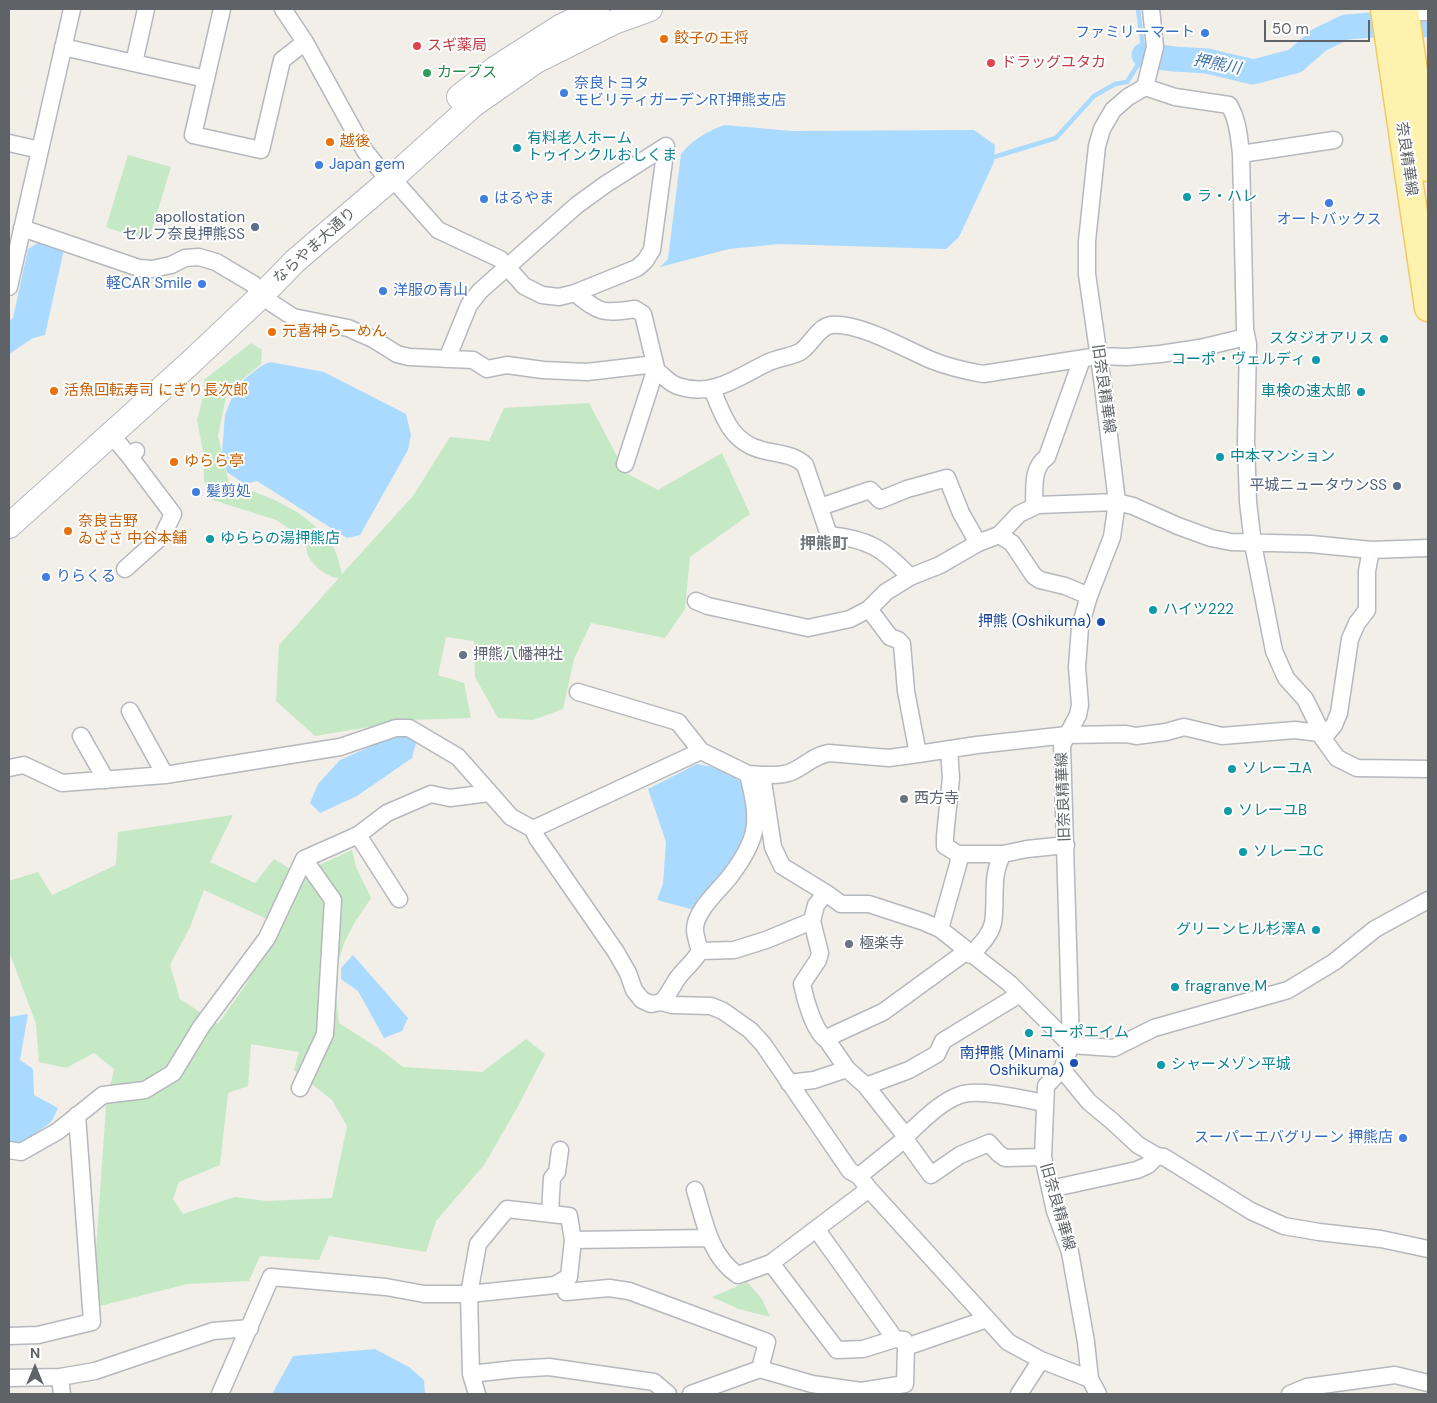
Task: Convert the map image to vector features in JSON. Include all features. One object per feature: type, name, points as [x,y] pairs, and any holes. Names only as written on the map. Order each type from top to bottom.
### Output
[{"type":"main road","name":"奈良精華線","points":[[1402,20],[1428,168]]},
{"type":"main road","name":"奈良精華線","points":[[1402,20],[1428,308]]},
{"type":"street","points":[[9,287],[72,9]]},
{"type":"street","points":[[134,63],[146,9]]},
{"type":"street","points":[[222,9],[193,135],[261,150],[282,60],[305,42]]},
{"type":"street","points":[[283,9],[305,42],[366,151],[438,230],[500,259],[507,266],[524,286],[542,295],[559,297],[575,293],[637,268],[645,261],[652,250],[666,146],[577,205],[507,266],[480,291],[469,305],[448,359]]},
{"type":"street","name":"ならやま大通り","points":[[387,174],[454,102],[496,68],[560,27],[597,9]]},
{"type":"street","name":"ならやま大通り","points":[[9,526],[188,364],[257,290],[366,185],[387,174],[473,106],[536,61],[614,22],[650,9]]},
{"type":"street","points":[[1150,9],[1155,47],[1145,87],[1175,97],[1229,105],[1234,114],[1239,135],[1246,337],[1248,344],[1246,441],[1248,502],[1253,544],[1274,651],[1286,678],[1305,699],[1318,725],[1321,736],[1337,758],[1357,768],[1428,769]]},
{"type":"street","points":[[63,47],[206,80]]},
{"type":"street","name":"旧奈良精華線","points":[[1098,1394],[1090,1379],[1086,1342],[1070,1252],[1055,1211],[1042,1158],[1046,1086],[1062,1069],[1071,1045],[1062,745],[1078,715],[1080,705],[1077,667],[1078,641],[1089,596],[1112,537],[1117,502],[1104,386],[1087,274],[1087,241],[1097,146],[1102,129],[1113,110],[1128,97],[1145,87]]},
{"type":"street","points":[[1240,154],[1334,140]]},
{"type":"street","points":[[9,144],[40,150]]},
{"type":"street","points":[[22,228],[139,268],[152,269],[171,265],[185,258],[200,257],[216,262],[293,317],[348,328],[373,339],[397,354],[409,357],[473,360],[487,369],[507,365],[543,370],[586,372],[648,365],[656,368],[675,386],[698,390],[712,389],[727,384],[769,362],[799,352],[826,326],[833,325],[852,327],[934,361],[983,374],[1098,356],[1126,357],[1160,354],[1200,348],[1246,337]]},
{"type":"street","name":"ならやま大通り","points":[[9,503],[257,290]]},
{"type":"street","points":[[575,293],[596,310],[618,312],[635,309],[643,314],[656,368],[625,464]]},
{"type":"street","points":[[1034,507],[1035,476],[1038,465],[1047,457],[1082,360]]},
{"type":"street","points":[[712,389],[730,430],[755,448],[779,453],[801,461],[805,465],[829,535],[842,536],[877,548],[893,558],[910,577]]},
{"type":"street","points":[[110,433],[133,454],[173,514],[163,535],[126,570]]},
{"type":"street","points":[[820,507],[870,490],[880,500],[907,489],[947,478],[962,513],[978,543]]},
{"type":"street","points":[[696,601],[708,606],[808,628],[850,619],[869,608],[886,592],[910,577],[940,565],[978,543],[999,535],[1020,514],[1038,505],[1117,502],[1133,506],[1211,538],[1231,542],[1311,544],[1371,550],[1428,548]]},
{"type":"street","points":[[999,535],[1012,543],[1034,576],[1040,580],[1065,586],[1089,596]]},
{"type":"street","points":[[1321,736],[1334,725],[1339,713],[1350,638],[1357,623],[1367,610],[1367,571],[1371,550]]},
{"type":"street","points":[[869,608],[890,637],[902,644],[906,691],[918,754]]},
{"type":"street","points":[[578,692],[678,722],[701,751],[755,774],[781,776],[796,770],[820,754],[889,758],[1067,735],[1126,734],[1136,736],[1166,732],[1184,726],[1222,736],[1295,730],[1321,736]]},
{"type":"street","points":[[130,711],[164,776]]},
{"type":"street","points":[[9,768],[24,765],[62,783],[164,776],[340,747],[396,728],[409,728],[458,757],[511,817],[533,829],[536,838],[616,952],[628,972],[634,990],[642,1000],[651,1004],[662,1002],[672,1005],[710,1006],[723,1011],[750,1030],[763,1044],[850,1171],[864,1182],[1008,1342],[1041,1360],[1090,1379]]},
{"type":"street","points":[[81,736],[106,780]]},
{"type":"street","points":[[949,749],[951,778],[945,836],[946,846],[958,854],[1003,854],[1027,849],[1066,845]]},
{"type":"street","points":[[533,829],[701,751]]},
{"type":"street","points":[[755,774],[773,847],[782,866],[826,892],[841,904],[869,904],[924,922],[940,930],[1009,983],[1071,1045],[1114,1048],[1154,1028],[1288,990],[1334,962],[1375,929],[1428,900]]},
{"type":"street","points":[[662,1002],[678,978],[695,961],[700,952],[695,928],[698,918],[711,896],[730,876],[748,846],[754,831],[755,774]]},
{"type":"street","points":[[9,1150],[21,1152],[58,1131],[103,1095],[145,1090],[173,1072],[202,1027],[267,938],[304,859],[358,835],[387,813],[431,794],[450,798],[489,793]]},
{"type":"street","points":[[358,835],[399,899]]},
{"type":"street","points":[[940,930],[947,898],[958,868],[958,854]]},
{"type":"street","points":[[827,1040],[831,1036],[883,1012],[895,1001],[969,953],[984,941],[993,924],[995,876],[1003,854]]},
{"type":"street","points":[[300,1088],[325,1034],[333,900],[304,859]]},
{"type":"street","points":[[826,892],[816,905],[812,921],[820,953],[818,960],[802,984],[805,997],[822,1036],[827,1040],[847,1070],[866,1086],[904,1134],[931,1175],[960,1155],[989,1143],[1005,1158],[1042,1158]]},
{"type":"street","points":[[700,952],[734,950],[766,940],[812,921]]},
{"type":"street","points":[[866,1086],[909,1070],[937,1054],[943,1041],[1020,994]]},
{"type":"street","points":[[1062,1069],[1089,1102],[1112,1120],[1138,1145],[1164,1158],[1250,1211],[1284,1226],[1381,1239],[1428,1249]]},
{"type":"street","points":[[790,1083],[814,1080],[847,1070]]},
{"type":"street","points":[[694,1190],[709,1238],[727,1268],[738,1275],[771,1263],[817,1230],[907,1135],[934,1111],[960,1095],[987,1093],[1044,1103]]},
{"type":"street","points":[[9,1336],[38,1335],[92,1322],[77,1115]]},
{"type":"street","points":[[550,1214],[552,1178],[557,1172],[560,1150]]},
{"type":"street","points":[[1050,1189],[1137,1170],[1148,1166],[1157,1156]]},
{"type":"street","points":[[220,1394],[271,1277],[386,1287],[424,1294],[469,1294],[555,1285],[569,1277],[574,1240],[569,1216],[507,1209],[478,1244],[469,1294],[471,1374],[477,1394]]},
{"type":"street","points":[[691,1394],[760,1369],[812,1384],[861,1391],[905,1384],[900,1343],[817,1230]]},
{"type":"street","points":[[574,1240],[709,1238]]},
{"type":"street","points":[[771,1263],[837,1350],[900,1343],[987,1319]]},
{"type":"street","points":[[566,1292],[609,1288],[628,1291],[767,1342],[760,1369]]},
{"type":"street","points":[[9,1378],[60,1377],[95,1370],[213,1331],[250,1328]]},
{"type":"street","points":[[1019,1394],[1041,1360]]},
{"type":"street","points":[[471,1374],[515,1369],[549,1368],[654,1382],[668,1394]]},
{"type":"street","points":[[1290,1394],[1395,1375],[1428,1383]]},
{"type":"street","points":[[60,1377],[62,1394]]},
{"type":"green space","points":[[128,155],[171,167],[148,242],[106,227]]},
{"type":"green space","points":[[251,343],[262,350],[261,364],[227,392],[218,436],[229,483],[259,493],[288,507],[313,524],[334,549],[342,574],[413,496],[450,437],[489,441],[504,408],[589,403],[626,473],[658,490],[722,453],[750,514],[690,557],[685,609],[665,638],[591,623],[574,659],[563,709],[533,720],[498,718],[475,677],[474,641],[446,637],[438,675],[464,683],[471,718],[410,720],[315,736],[276,701],[279,645],[339,578],[330,576],[312,562],[307,553],[307,540],[276,520],[213,500],[204,480],[203,451],[197,420],[203,397],[204,380]]},
{"type":"green space","points":[[233,815],[210,862],[255,883],[274,859],[305,878],[313,868],[352,850],[356,867],[371,898],[344,943],[334,976],[339,1023],[381,1050],[403,1067],[482,1072],[526,1039],[545,1054],[484,1165],[436,1221],[426,1252],[329,1236],[319,1260],[260,1256],[249,1281],[187,1284],[92,1308],[106,1106],[114,1069],[94,1053],[66,1068],[39,1062],[36,1024],[9,951],[9,881],[38,872],[52,895],[116,865],[118,832]],"holes":[[[204,890],[280,925],[245,986],[218,1024],[180,999],[170,965],[190,927]],[[251,1044],[299,1052],[294,1070],[332,1100],[347,1126],[332,1198],[267,1201],[235,1197],[183,1214],[173,1199],[179,1182],[220,1165],[228,1093],[248,1086]]]},
{"type":"green space","points":[[747,1282],[762,1299],[770,1317],[739,1309],[712,1297]]},
{"type":"water","points":[[725,125],[791,131],[974,130],[995,145],[994,162],[959,237],[946,249],[779,244],[729,249],[660,267],[668,259],[681,154],[701,136]]},
{"type":"water","points":[[41,241],[64,249],[45,335],[33,338],[9,354],[9,321],[13,318],[28,249]]},
{"type":"water","points":[[270,362],[324,372],[406,414],[411,435],[408,450],[360,535],[347,538],[257,481],[245,484],[227,472],[222,453],[225,415],[237,385],[261,366]]},
{"type":"water","points":[[408,735],[416,743],[412,758],[357,796],[320,813],[310,803],[318,784],[340,760],[390,738]]},
{"type":"water","points":[[697,764],[717,768],[742,782],[753,817],[747,849],[698,911],[657,900],[663,884],[666,842],[648,789]]},
{"type":"water","points":[[353,955],[408,1018],[402,1031],[384,1038],[358,991],[341,979],[341,968]]},
{"type":"water","points":[[28,1014],[20,1060],[33,1069],[34,1095],[58,1108],[52,1121],[21,1145],[9,1142],[9,1017]]},
{"type":"water","points":[[375,1349],[409,1367],[424,1380],[425,1394],[272,1394],[293,1356]]},
{"type":"waterway","points":[[994,157],[1056,138],[1094,96],[1115,84],[1127,82],[1144,55],[1138,9]]},
{"type":"waterway","name":"押熊川","points":[[1144,55],[1207,61],[1253,72],[1295,61],[1319,40],[1346,27],[1411,22],[1428,25]]},
{"type":"place","name":"ファミリーマート","points":[[1205,33]]},
{"type":"place","name":"餃子の王将","points":[[664,39]]},
{"type":"place","name":"スギ薬局","points":[[417,46]]},
{"type":"place","name":"ドラッグユタカ","points":[[991,63]]},
{"type":"place","name":"カーブス","points":[[427,73]]},
{"type":"place","name":"奈良トヨタ モビリティガーデンRT押熊支店","points":[[564,93]]},
{"type":"place","name":"越後","points":[[330,142]]},
{"type":"place","name":"有料老人ホーム トゥインクルおしくま","points":[[517,148]]},
{"type":"place","name":"Japan gem","points":[[319,165]]},
{"type":"place","name":"ラ・ハレ","points":[[1187,197]]},
{"type":"place","name":"はるやま","points":[[484,199]]},
{"type":"place","name":"オートバックス","points":[[1329,203]]},
{"type":"place","name":"apollostation セルフ奈良押熊SS","points":[[255,227]]},
{"type":"place","name":"軽CAR Smile","points":[[202,284]]},
{"type":"place","name":"洋服の青山","points":[[383,291]]},
{"type":"place","name":"元喜神らーめん","points":[[272,332]]},
{"type":"place","name":"スタジオアリス","points":[[1384,339]]},
{"type":"place","name":"コーポ・ヴェルディ","points":[[1316,360]]},
{"type":"place","name":"活魚回転寿司 にぎり長次郎","points":[[54,391]]},
{"type":"place","name":"車検の速太郎","points":[[1361,392]]},
{"type":"place","name":"中本マンション","points":[[1220,457]]},
{"type":"place","name":"ゆらら亭","points":[[174,462]]},
{"type":"place","name":"平城ニュータウンSS","points":[[1397,486]]},
{"type":"place","name":"髪剪処","points":[[196,492]]},
{"type":"place","name":"奈良吉野 ゐざさ 中谷本舗","points":[[68,531]]},
{"type":"place","name":"ゆららの湯押熊店","points":[[210,539]]},
{"type":"place","name":"りらくる","points":[[46,577]]},
{"type":"place","name":"ハイツ222","points":[[1153,610]]},
{"type":"place","name":"押熊 (Oshikuma)","points":[[1101,622]]},
{"type":"place","name":"押熊八幡神社","points":[[463,655]]},
{"type":"place","name":"ソレーユA","points":[[1232,769]]},
{"type":"place","name":"西方寺","points":[[904,799]]},
{"type":"place","name":"ソレーユB","points":[[1228,811]]},
{"type":"place","name":"ソレーユC","points":[[1243,852]]},
{"type":"place","name":"グリーンヒル杉澤A","points":[[1316,930]]},
{"type":"place","name":"極楽寺","points":[[849,944]]},
{"type":"place","name":"fragranve M","points":[[1175,987]]},
{"type":"place","name":"コーポエイム","points":[[1029,1033]]},
{"type":"place","name":"南押熊 (Minami Oshikuma)","points":[[1074,1063]]},
{"type":"place","name":"シャーメゾン平城","points":[[1161,1065]]},
{"type":"place","name":"スーパーエバグリーン 押熊店","points":[[1403,1138]]},
{"type":"district","name":"押熊町","points":[[824,545]]}]
